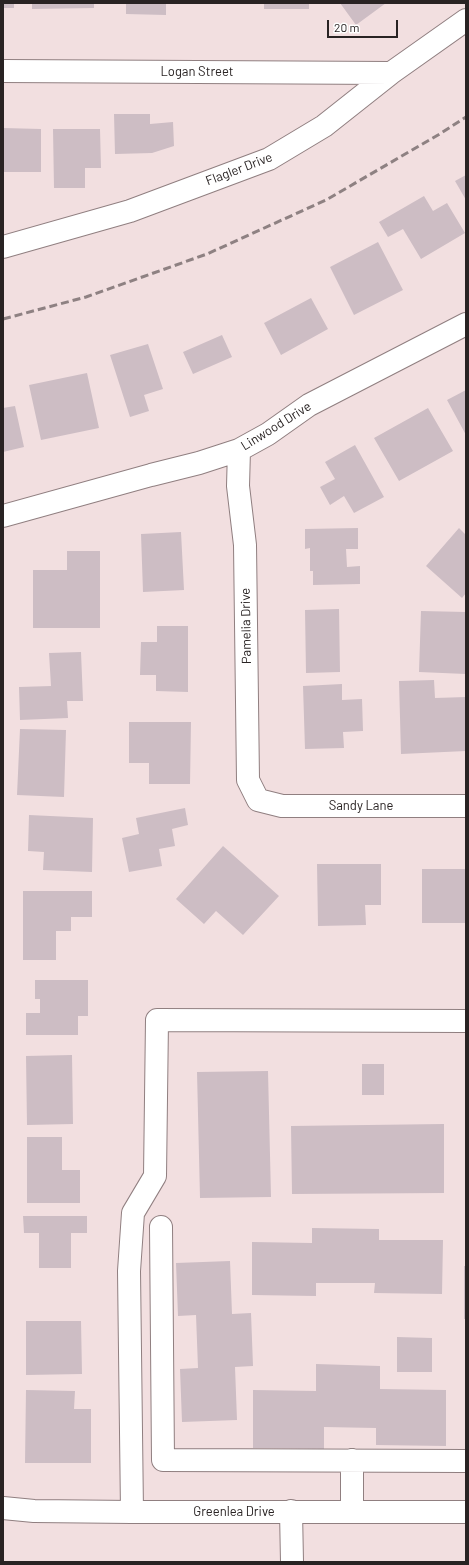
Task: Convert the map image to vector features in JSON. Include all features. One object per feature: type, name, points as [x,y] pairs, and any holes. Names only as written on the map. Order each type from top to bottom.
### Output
[{"type":"street","name":"Flagler Drive","points":[[3,247],[130,210],[269,159],[324,126],[391,74],[466,20]]},
{"type":"street","name":"Logan Street","points":[[3,71],[391,74]]},
{"type":"street","name":"Linwood Drive","points":[[3,516],[199,463],[239,450],[268,434],[309,405],[466,324]]},
{"type":"street","name":"Pamelia Drive","points":[[239,450],[238,486],[245,545],[248,780],[258,800]]},
{"type":"street","name":"Sandy Lane","points":[[258,800],[282,806],[466,806]]},
{"type":"street","points":[[132,1512],[129,1271],[133,1213],[155,1176],[158,1020],[466,1021]]},
{"type":"street","points":[[161,1227],[163,1460],[466,1461]]},
{"type":"street","points":[[352,1460],[352,1512]]},
{"type":"street","name":"Greenlea Drive","points":[[3,1508],[34,1511],[132,1512],[466,1512]]},
{"type":"street","points":[[291,1511],[292,1562]]},
{"type":"building","points":[[3,3],[14,3],[14,8],[3,8]]},
{"type":"building","points":[[32,3],[94,3],[94,8],[32,9]]},
{"type":"building","points":[[126,3],[166,3],[166,15],[126,14]]},
{"type":"building","points":[[264,3],[309,3],[309,9],[264,9]]},
{"type":"building","points":[[340,3],[386,3],[356,25]]},
{"type":"building","points":[[114,114],[150,114],[150,124],[173,122],[174,146],[152,153],[115,154]]},
{"type":"building","points":[[3,128],[41,129],[41,172],[3,172]]},
{"type":"building","points":[[53,129],[100,129],[101,168],[85,168],[85,188],[54,188]]},
{"type":"building","points":[[466,175],[466,200],[455,181]]},
{"type":"building","points":[[424,196],[433,211],[447,203],[465,233],[421,259],[403,229],[388,237],[379,222]]},
{"type":"building","points":[[378,242],[403,290],[354,315],[330,267]]},
{"type":"building","points":[[311,298],[328,329],[281,355],[264,323]]},
{"type":"building","points":[[222,335],[232,357],[193,374],[183,352]]},
{"type":"building","points":[[148,344],[163,389],[144,395],[149,411],[130,417],[110,355]]},
{"type":"building","points":[[87,373],[99,428],[41,440],[29,385]]},
{"type":"building","points":[[466,390],[466,435],[447,400]]},
{"type":"building","points":[[15,406],[24,447],[3,452],[3,408]]},
{"type":"building","points":[[428,408],[453,451],[399,481],[374,438]]},
{"type":"building","points":[[355,445],[384,497],[354,513],[344,496],[330,505],[320,487],[335,479],[325,462]]},
{"type":"building","points":[[358,528],[358,549],[346,549],[347,567],[360,566],[360,584],[313,585],[313,571],[310,571],[310,548],[305,549],[305,529]]},
{"type":"building","points":[[459,528],[466,535],[466,593],[462,598],[426,566]]},
{"type":"building","points":[[181,532],[184,590],[143,592],[141,534]]},
{"type":"building","points":[[67,551],[100,551],[100,628],[33,628],[33,570],[67,570]]},
{"type":"building","points":[[339,609],[340,672],[306,673],[305,610]]},
{"type":"building","points":[[421,611],[466,612],[466,674],[419,672]]},
{"type":"building","points":[[157,626],[188,626],[188,692],[156,691],[156,675],[140,675],[141,642],[157,642]]},
{"type":"building","points":[[81,652],[83,701],[67,701],[68,718],[20,720],[19,687],[51,686],[49,653]]},
{"type":"building","points":[[434,680],[435,698],[466,697],[466,751],[401,754],[399,681]]},
{"type":"building","points":[[342,684],[342,700],[362,699],[363,731],[343,732],[344,748],[305,749],[303,686]]},
{"type":"building","points":[[129,722],[191,722],[190,784],[149,784],[149,763],[129,763]]},
{"type":"building","points":[[20,729],[66,730],[64,797],[17,795]]},
{"type":"building","points":[[185,808],[188,825],[172,829],[175,846],[159,849],[162,866],[129,872],[122,838],[139,834],[136,818]]},
{"type":"building","points":[[29,815],[93,818],[92,872],[43,870],[44,852],[28,851]]},
{"type":"building","points":[[223,846],[279,896],[243,935],[216,911],[204,924],[176,899]]},
{"type":"building","points":[[317,864],[381,864],[381,905],[365,905],[366,925],[318,926]]},
{"type":"building","points":[[422,869],[466,869],[466,923],[422,923]]},
{"type":"building","points":[[23,891],[92,891],[92,917],[71,917],[71,931],[56,931],[56,960],[23,960]]},
{"type":"building","points":[[35,980],[88,980],[88,1016],[78,1016],[78,1035],[26,1035],[26,1013],[40,1013],[40,999],[35,999]]},
{"type":"building","points":[[72,1055],[73,1124],[27,1125],[26,1056]]},
{"type":"building","points":[[362,1064],[384,1064],[384,1095],[362,1095]]},
{"type":"building","points":[[268,1071],[271,1197],[200,1198],[197,1072]]},
{"type":"building","points":[[444,1124],[444,1193],[292,1194],[291,1126]]},
{"type":"building","points":[[27,1137],[62,1137],[62,1170],[80,1170],[80,1203],[27,1203]]},
{"type":"building","points":[[23,1216],[87,1216],[87,1233],[71,1233],[71,1268],[39,1268],[39,1233],[24,1233]]},
{"type":"building","points":[[312,1228],[379,1229],[379,1240],[443,1240],[442,1294],[374,1293],[375,1283],[316,1283],[316,1296],[252,1295],[252,1242],[312,1243]]},
{"type":"building","points":[[230,1261],[232,1314],[251,1313],[253,1366],[235,1367],[237,1420],[182,1422],[180,1369],[198,1368],[196,1315],[178,1316],[176,1263]]},
{"type":"building","points":[[464,1266],[466,1266],[466,1319],[464,1319]]},
{"type":"building","points":[[26,1321],[81,1321],[82,1374],[26,1375]]},
{"type":"building","points":[[397,1337],[432,1338],[432,1372],[397,1372]]},
{"type":"building","points":[[316,1364],[380,1366],[380,1389],[446,1390],[446,1446],[376,1445],[376,1428],[324,1427],[324,1449],[253,1448],[253,1390],[316,1391]]},
{"type":"building","points":[[26,1390],[75,1391],[74,1409],[91,1409],[91,1463],[25,1463]]},
{"type":"railway","points":[[3,319],[86,297],[207,254],[326,200],[438,135],[466,117]]}]
